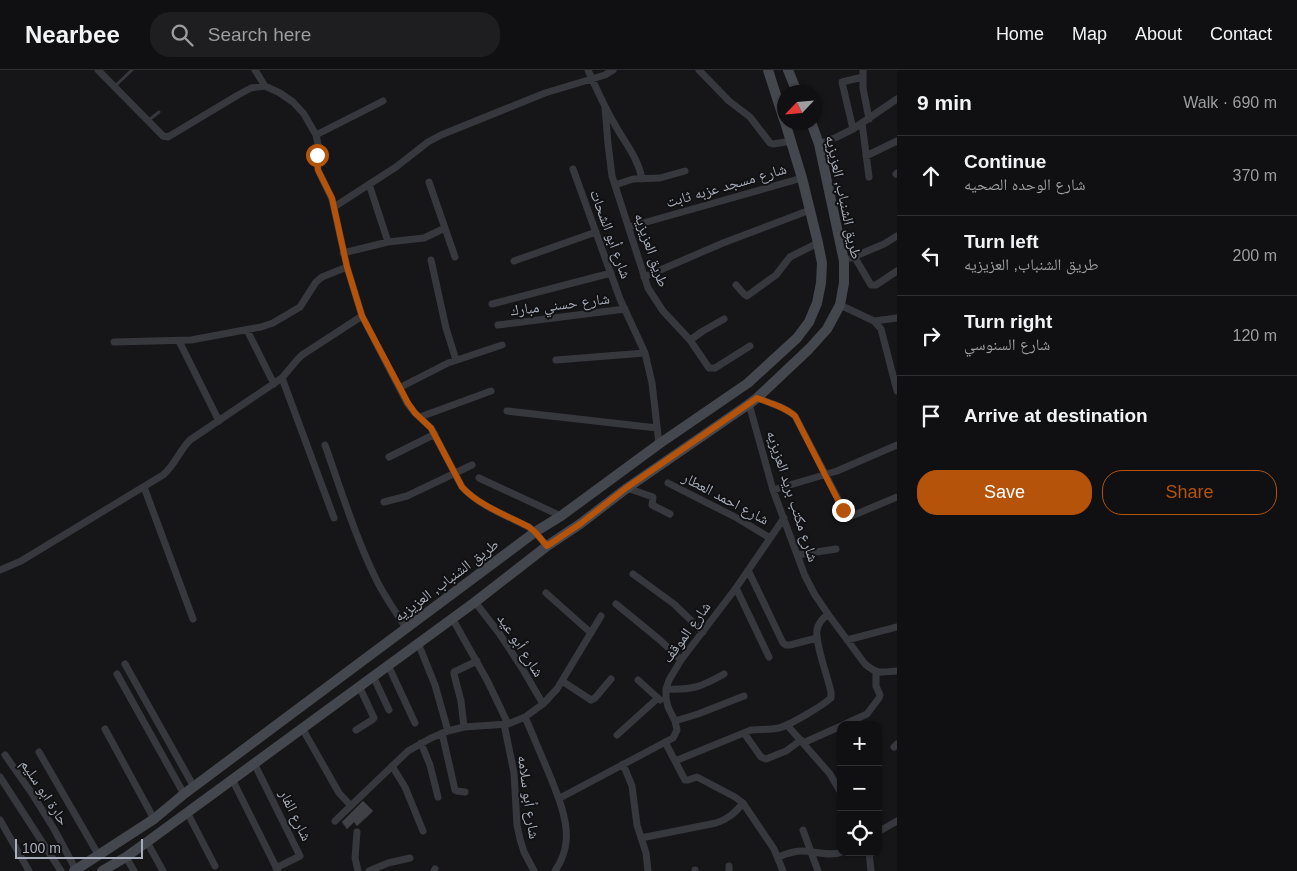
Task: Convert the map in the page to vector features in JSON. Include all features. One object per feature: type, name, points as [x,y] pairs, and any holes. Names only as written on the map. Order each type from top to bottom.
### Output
[{"type":"street","points":[[98,70],[163,136],[168,136],[251,88],[265,86]]},
{"type":"street","points":[[255,70],[265,86],[293,102],[304,114],[316,135],[318,170],[329,190],[343,253],[362,316],[411,408],[435,434],[462,487],[477,500],[529,527],[547,546]]},
{"type":"street","points":[[588,70],[619,133],[636,158],[642,179]]},
{"type":"street","points":[[334,207],[441,135],[545,93],[592,80],[613,70]]},
{"type":"street","points":[[699,70],[729,101],[750,117],[770,143],[792,142]]},
{"type":"street","name":"طريق الشنباب, العزيزيه","points":[[768,70],[777,97]]},
{"type":"street","points":[[788,70],[793,85]]},
{"type":"street","points":[[853,129],[842,82],[863,74],[866,156],[869,177]]},
{"type":"street","points":[[819,144],[853,129],[897,99]]},
{"type":"street","points":[[316,135],[383,101]]},
{"type":"street","name":"طريق العزيزيه","points":[[605,107],[610,160],[615,185],[648,288],[663,312],[690,340],[706,366],[712,369],[750,346]]},
{"type":"street","name":"طريق الشنباب, العزيزيه","points":[[75,871],[154,818],[535,532],[562,516],[659,444],[748,383],[797,338],[808,322],[817,303],[822,263],[802,178],[788,130]]},
{"type":"street","name":"طريق الشنباب, العزيزيه","points":[[102,871],[147,842],[418,644],[626,488],[753,401],[809,349],[827,330],[840,305],[844,283],[844,261],[819,144],[814,130]]},
{"type":"street","points":[[866,156],[897,141]]},
{"type":"street","name":"شارع أبو الشحات","points":[[573,169],[610,273],[645,353],[652,382],[659,444]]},
{"type":"street","points":[[615,185],[633,180],[660,178],[685,171]]},
{"type":"street","name":"شارع مسجد عزبه ثابت","points":[[630,227],[802,178]]},
{"type":"street","points":[[430,182],[456,257]]},
{"type":"street","points":[[369,184],[388,242]]},
{"type":"street","points":[[644,277],[723,243],[810,210]]},
{"type":"street","points":[[343,253],[388,242],[424,238],[445,228]]},
{"type":"street","points":[[514,261],[596,232]]},
{"type":"street","points":[[844,261],[884,244],[897,236]]},
{"type":"street","points":[[736,284],[747,296],[776,275],[790,257],[818,243]]},
{"type":"street","points":[[854,256],[871,284],[876,284],[897,271]]},
{"type":"street","points":[[431,260],[446,328],[456,360]]},
{"type":"street","points":[[114,342],[191,340],[261,327],[273,323],[300,307],[316,282],[322,277],[347,267]]},
{"type":"street","points":[[492,304],[610,273]]},
{"type":"street","points":[[840,305],[864,315],[874,321],[881,329],[896,387]]},
{"type":"street","name":"شارع حسني مبارك","points":[[498,325],[625,309]]},
{"type":"street","points":[[0,570],[21,561],[163,475],[170,469],[183,446],[190,440],[274,384],[282,378],[302,355],[362,316]]},
{"type":"street","points":[[874,321],[897,318]]},
{"type":"street","points":[[690,340],[703,330],[724,320]]},
{"type":"street","points":[[247,330],[274,384]]},
{"type":"street","points":[[179,340],[218,421]]},
{"type":"street","points":[[399,388],[422,375],[456,360],[502,345]]},
{"type":"street","points":[[556,360],[645,353]]},
{"type":"street","points":[[282,378],[334,518]]},
{"type":"street","points":[[420,417],[491,391]]},
{"type":"street","points":[[753,401],[783,408],[795,416],[846,514],[854,515],[897,497]]},
{"type":"street","name":"شارع مكتب بريد العزيزيه","points":[[753,401],[773,490],[808,582],[828,614],[865,664],[876,672]]},
{"type":"street","points":[[508,411],[658,428]]},
{"type":"street","points":[[389,457],[435,434]]},
{"type":"street","points":[[325,445],[372,572],[406,628]]},
{"type":"street","points":[[773,490],[826,475],[897,445]]},
{"type":"street","points":[[384,502],[407,496],[472,465]]},
{"type":"street","points":[[479,478],[562,516]]},
{"type":"street","name":"شارع احمد العطار","points":[[668,483],[737,518],[770,538]]},
{"type":"street","points":[[144,487],[193,619]]},
{"type":"street","points":[[626,488],[653,497],[652,504],[670,514]]},
{"type":"street","name":"شارع الموقف","points":[[666,689],[681,660],[736,588],[784,518]]},
{"type":"street","points":[[797,555],[836,549]]},
{"type":"street","points":[[502,557],[514,571]]},
{"type":"street","points":[[748,570],[783,643],[790,645],[817,638]]},
{"type":"street","points":[[633,574],[674,604],[703,632]]},
{"type":"street","points":[[736,588],[770,657]]},
{"type":"street","points":[[546,593],[591,633]]},
{"type":"street","name":"شارع أبو عيد","points":[[475,602],[499,633],[543,704]]},
{"type":"street","points":[[616,604],[681,660]]},
{"type":"street","points":[[675,761],[744,733],[787,725],[831,698],[832,695],[817,638],[817,629],[821,620],[828,614]]},
{"type":"street","points":[[335,821],[408,751],[421,743],[445,732],[464,727],[506,724],[525,717],[543,704],[557,689],[601,616]]},
{"type":"street","name":"شارع أبو سلامه","points":[[452,618],[477,661],[506,724],[514,773],[520,839],[524,852],[534,871]]},
{"type":"street","points":[[847,640],[897,627]]},
{"type":"street","points":[[418,644],[435,685],[455,790],[465,792]]},
{"type":"street","points":[[464,727],[461,701],[454,672],[477,661]]},
{"type":"street","points":[[125,664],[194,787]]},
{"type":"street","points":[[388,665],[415,723]]},
{"type":"street","points":[[851,721],[867,714],[879,698],[880,695],[876,686],[876,672],[897,671]]},
{"type":"street","points":[[117,674],[184,794]]},
{"type":"street","points":[[560,798],[673,738],[677,730],[668,707],[666,689],[692,689],[702,686],[724,674]]},
{"type":"street","points":[[373,676],[389,710]]},
{"type":"street","points":[[562,681],[591,700],[595,698],[611,679]]},
{"type":"street","points":[[638,680],[668,707]]},
{"type":"street","points":[[356,730],[374,718],[359,686]]},
{"type":"street","points":[[675,721],[706,712],[744,696]]},
{"type":"street","points":[[617,735],[658,698]]},
{"type":"street","points":[[525,717],[560,798],[566,842],[562,857],[555,871]]},
{"type":"street","points":[[787,725],[830,774],[837,786]]},
{"type":"street","points":[[744,733],[761,757],[766,759],[786,751],[802,741],[837,727]]},
{"type":"street","points":[[302,728],[339,793],[351,806]]},
{"type":"street","points":[[105,729],[154,818]]},
{"type":"street","points":[[665,742],[685,780],[698,777],[743,803],[774,849],[783,871]]},
{"type":"street","points":[[421,743],[430,765],[438,797]]},
{"type":"street","points":[[39,752],[99,856]]},
{"type":"street","name":"حارة ابو سليم","points":[[5,755],[50,822],[75,871]]},
{"type":"street","name":"شارع الفار","points":[[254,763],[300,856],[277,869]]},
{"type":"street","points":[[623,764],[635,798],[636,819],[646,853],[648,871]]},
{"type":"street","points":[[392,766],[405,787],[423,831]]},
{"type":"street","points":[[0,777],[61,871]]},
{"type":"street","points":[[232,779],[277,869]]},
{"type":"street","points":[[642,838],[725,820],[743,803]]},
{"type":"street","points":[[187,812],[215,866]]},
{"type":"street","points":[[0,820],[29,871]]},
{"type":"street","points":[[882,830],[897,821]]},
{"type":"street","points":[[803,830],[818,871]]},
{"type":"street","points":[[357,832],[356,858],[358,871]]},
{"type":"street","points":[[147,842],[163,871]]},
{"type":"street","points":[[778,857],[799,851],[837,853]]},
{"type":"street","points":[[869,856],[871,871]]},
{"type":"street","points":[[126,857],[134,871]]},
{"type":"street","points":[[369,871],[388,863],[410,858]]},
{"type":"lane","points":[[114,87],[132,70]]},
{"type":"lane","points":[[148,121],[159,112]]},
{"type":"building","points":[[363,801],[373,811],[357,826],[354,822],[347,829],[342,822]]},
{"type":"route","points":[[317,155],[318,170],[332,198],[347,267],[362,316],[411,408],[426,422],[435,434],[462,487],[477,500],[529,527],[547,546],[580,524],[626,488],[757,398],[790,411],[795,416],[843,510]]}]
